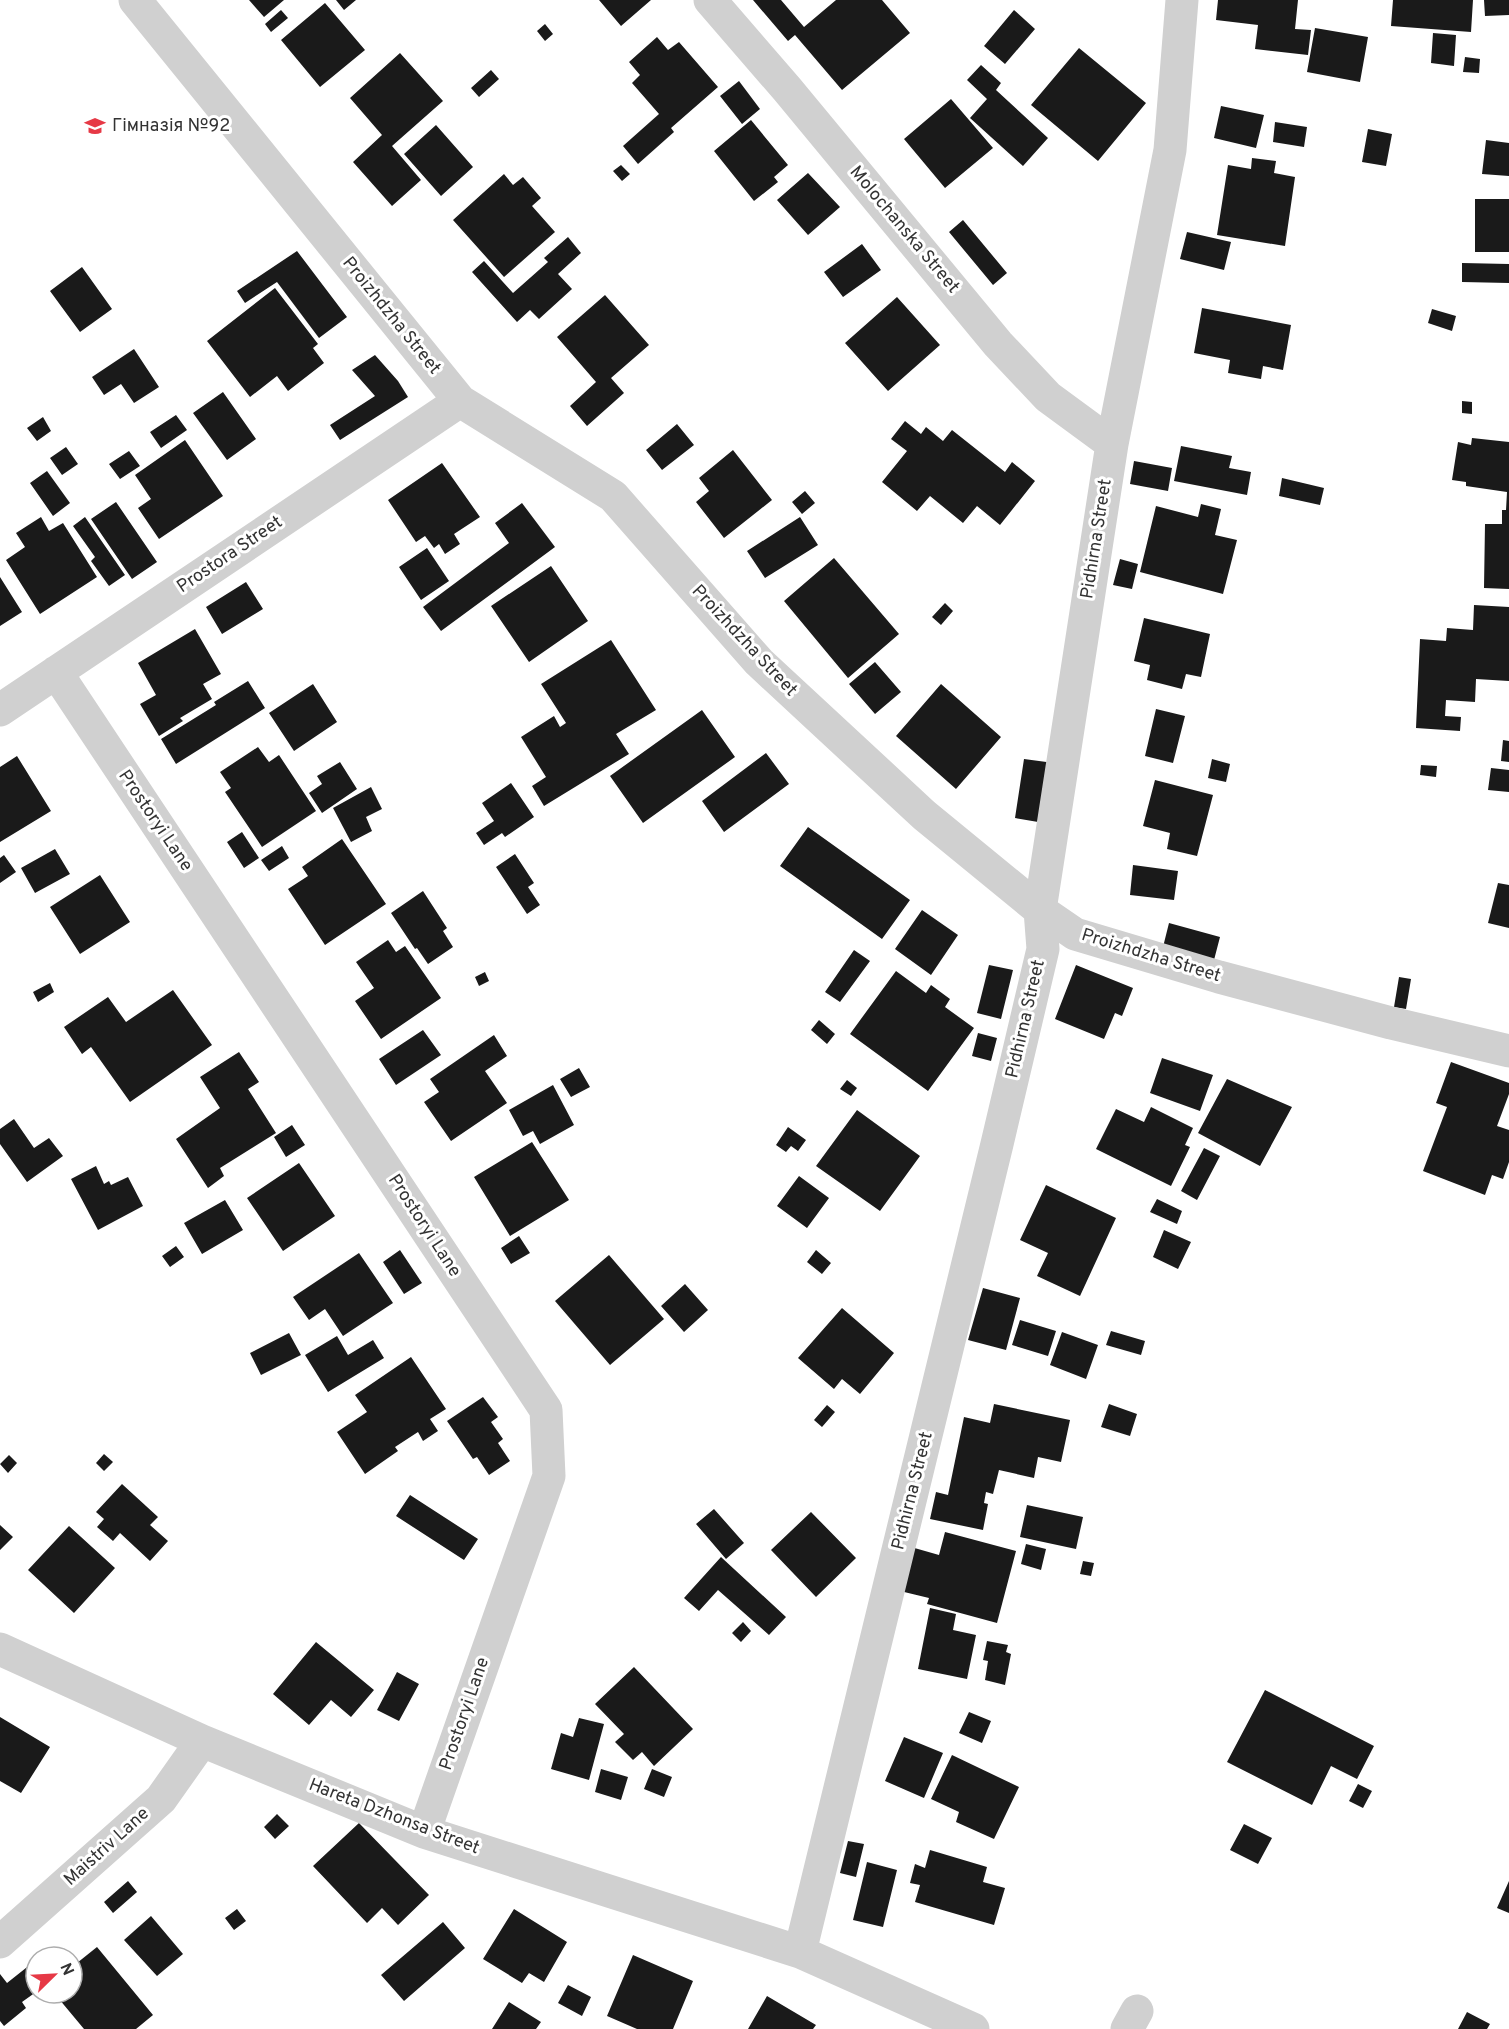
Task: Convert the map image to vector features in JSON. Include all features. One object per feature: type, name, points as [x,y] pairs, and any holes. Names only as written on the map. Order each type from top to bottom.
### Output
[{"type":"street","name":"Proizhdzha Street","points":[[135,0],[460,401],[613,496],[759,662],[924,815],[1040,909],[1075,934],[1130,951],[1345,1011],[1509,1051]]},
{"type":"street","name":"Molochanska Street","points":[[710,0],[787,89],[998,344],[1048,397],[1112,444]]},
{"type":"street","name":"Pidhirna Street","points":[[800,1952],[1043,949],[1040,909],[1112,444],[1170,150],[1182,0]]},
{"type":"street","name":"Prostora Street","points":[[0,710],[460,401]]},
{"type":"street","name":"Prostoryi Lane","points":[[56,672],[546,1410],[549,1476],[424,1832]]},
{"type":"street","name":"Hareta Dzhonsa Street","points":[[0,1649],[202,1741],[424,1832],[800,1952],[973,2029]]},
{"type":"street","name":"Maistriv Lane","points":[[0,1942],[161,1799],[202,1741]]},
{"type":"building","points":[[249,0],[284,0],[264,17]]},
{"type":"building","points":[[336,0],[356,0],[344,10]]},
{"type":"building","points":[[599,0],[651,0],[621,26]]},
{"type":"building","points":[[753,0],[781,0],[804,27],[836,0],[882,0],[910,33],[842,90],[795,35],[788,41]]},
{"type":"building","points":[[1218,0],[1298,0],[1295,29],[1311,30],[1308,55],[1255,49],[1258,25],[1216,20]]},
{"type":"building","points":[[1393,0],[1473,0],[1471,32],[1391,26]]},
{"type":"building","points":[[1484,0],[1509,0],[1509,15],[1485,16]]},
{"type":"building","points":[[325,3],[365,50],[320,87],[281,40]]},
{"type":"building","points":[[281,10],[288,18],[271,32],[265,24]]},
{"type":"building","points":[[1014,10],[1035,29],[1005,64],[984,46]]},
{"type":"building","points":[[545,24],[553,34],[545,41],[537,31]]},
{"type":"building","points":[[1315,28],[1368,37],[1360,82],[1307,72]]},
{"type":"building","points":[[1433,33],[1456,35],[1454,66],[1431,63]]},
{"type":"building","points":[[657,37],[668,50],[679,42],[718,87],[671,128],[674,132],[638,164],[623,146],[659,114],[632,83],[640,75],[629,62]]},
{"type":"building","points":[[1079,48],[1146,103],[1098,161],[1031,105]]},
{"type":"building","points":[[400,53],[443,101],[392,146],[421,180],[392,206],[353,162],[382,135],[350,98]]},
{"type":"building","points":[[1465,57],[1480,59],[1479,73],[1463,72]]},
{"type":"building","points":[[981,65],[1001,83],[996,90],[1048,138],[1023,166],[970,118],[987,99],[967,80]]},
{"type":"building","points":[[491,70],[499,79],[479,97],[471,88]]},
{"type":"building","points":[[739,81],[760,109],[742,124],[720,96]]},
{"type":"building","points":[[951,99],[993,148],[945,188],[904,139]]},
{"type":"building","points":[[1221,106],[1264,115],[1256,148],[1214,138]]},
{"type":"building","points":[[751,120],[788,165],[774,177],[778,182],[754,201],[714,151]]},
{"type":"building","points":[[1275,122],[1307,127],[1304,147],[1273,142]]},
{"type":"building","points":[[436,125],[473,167],[441,196],[404,154]]},
{"type":"building","points":[[1368,129],[1392,134],[1386,166],[1362,162]]},
{"type":"building","points":[[1486,140],[1509,143],[1509,176],[1482,174]]},
{"type":"building","points":[[1252,158],[1276,161],[1274,173],[1295,177],[1285,246],[1217,235],[1228,165],[1251,169]]},
{"type":"building","points":[[621,165],[630,174],[622,181],[613,171]]},
{"type":"building","points":[[808,173],[840,207],[808,235],[777,200]]},
{"type":"building","points":[[504,174],[513,185],[523,177],[541,198],[532,206],[555,232],[504,277],[453,220]]},
{"type":"building","points":[[1475,199],[1509,199],[1509,252],[1475,252]]},
{"type":"building","points":[[963,220],[1007,273],[993,285],[949,232]]},
{"type":"building","points":[[1187,232],[1231,242],[1224,270],[1180,259]]},
{"type":"building","points":[[568,237],[581,253],[558,274],[572,289],[539,319],[530,310],[517,322],[472,272],[484,261],[513,293],[548,262],[544,258]]},
{"type":"building","points":[[862,244],[881,270],[843,297],[824,272]]},
{"type":"building","points":[[297,251],[347,317],[319,338],[277,282],[245,303],[237,291]]},
{"type":"building","points":[[1462,263],[1509,264],[1509,283],[1462,282]]},
{"type":"building","points":[[82,267],[112,309],[80,332],[50,291]]},
{"type":"building","points":[[275,288],[318,344],[313,348],[324,363],[288,391],[277,376],[250,397],[207,341]]},
{"type":"building","points":[[605,295],[649,345],[611,378],[624,393],[587,426],[570,406],[596,382],[557,337]]},
{"type":"building","points":[[897,297],[940,345],[888,391],[845,343]]},
{"type":"building","points":[[1202,308],[1291,325],[1283,370],[1263,366],[1261,379],[1228,373],[1230,360],[1194,353]]},
{"type":"building","points":[[1432,309],[1456,316],[1452,331],[1428,323]]},
{"type":"building","points":[[134,349],[159,387],[134,403],[121,384],[104,395],[92,377]]},
{"type":"building","points":[[375,355],[398,381],[408,397],[340,440],[330,425],[375,396],[352,370]]},
{"type":"building","points":[[223,392],[256,439],[227,460],[193,413]]},
{"type":"building","points":[[1462,401],[1472,402],[1472,414],[1462,413]]},
{"type":"building","points":[[176,415],[187,430],[161,448],[150,432]]},
{"type":"building","points":[[43,417],[51,431],[37,441],[27,428]]},
{"type":"building","points":[[905,421],[921,434],[926,427],[943,441],[952,430],[1005,472],[1012,462],[1035,481],[1000,525],[977,506],[963,523],[930,496],[917,511],[882,482],[907,451],[891,439]]},
{"type":"building","points":[[677,424],[694,445],[662,470],[646,450]]},
{"type":"building","points":[[1472,438],[1509,442],[1509,589],[1484,588],[1485,524],[1502,524],[1502,510],[1506,510],[1507,492],[1466,486],[1466,482],[1452,480],[1458,442],[1471,445]]},
{"type":"building","points":[[185,440],[223,496],[159,539],[138,508],[151,499],[135,475]]},
{"type":"building","points":[[1181,446],[1232,456],[1229,468],[1251,472],[1247,495],[1174,481]]},
{"type":"building","points":[[66,447],[78,464],[62,475],[50,458]]},
{"type":"building","points":[[733,450],[772,500],[724,538],[696,502],[709,491],[699,478]]},
{"type":"building","points":[[129,451],[140,466],[120,479],[109,464]]},
{"type":"building","points":[[1134,461],[1172,468],[1168,491],[1130,484]]},
{"type":"building","points":[[442,463],[480,517],[454,534],[460,544],[445,554],[439,544],[434,548],[425,536],[416,542],[388,500]]},
{"type":"building","points":[[47,471],[70,503],[53,516],[30,483]]},
{"type":"building","points":[[1282,478],[1324,488],[1320,505],[1279,496]]},
{"type":"building","points":[[805,491],[815,503],[802,514],[792,502]]},
{"type":"building","points":[[116,502],[157,562],[132,579],[91,519]]},
{"type":"building","points":[[522,503],[555,547],[441,631],[423,607],[509,543],[495,523]]},
{"type":"building","points":[[1201,504],[1221,509],[1215,535],[1237,540],[1223,594],[1140,572],[1156,506],[1198,517]]},
{"type":"building","points":[[41,517],[49,531],[63,523],[97,577],[40,614],[6,560],[25,547],[16,533]]},
{"type":"building","points":[[85,517],[125,575],[109,586],[91,561],[95,557],[73,526]]},
{"type":"building","points":[[800,517],[818,545],[765,578],[747,551]]},
{"type":"building","points":[[427,548],[449,581],[421,600],[399,567]]},
{"type":"building","points":[[834,558],[899,634],[848,678],[784,601]]},
{"type":"building","points":[[1120,559],[1138,564],[1132,589],[1113,585]]},
{"type":"building","points":[[551,566],[588,621],[529,662],[491,606]]},
{"type":"building","points":[[0,577],[22,612],[0,626]]},
{"type":"building","points":[[246,582],[263,609],[222,634],[206,607]]},
{"type":"building","points":[[945,603],[953,611],[941,625],[932,617]]},
{"type":"building","points":[[1474,605],[1509,607],[1509,681],[1476,679],[1475,702],[1446,700],[1445,716],[1461,717],[1460,731],[1416,728],[1420,639],[1446,641],[1447,628],[1473,630]]},
{"type":"building","points":[[1144,618],[1210,634],[1201,677],[1186,674],[1182,689],[1147,680],[1150,665],[1134,661]]},
{"type":"building","points":[[195,629],[221,674],[203,684],[212,699],[180,718],[183,721],[159,736],[140,704],[156,695],[138,663]]},
{"type":"building","points":[[611,640],[656,710],[616,734],[629,754],[544,806],[532,786],[546,777],[521,737],[554,716],[560,727],[566,723],[541,684]]},
{"type":"building","points":[[875,662],[901,692],[875,714],[849,684]]},
{"type":"building","points":[[248,681],[265,708],[176,764],[161,739],[216,705],[214,702]]},
{"type":"building","points":[[313,684],[337,722],[294,751],[269,713]]},
{"type":"building","points":[[941,684],[1001,737],[956,789],[896,736]]},
{"type":"building","points":[[1156,709],[1185,716],[1173,763],[1145,756]]},
{"type":"building","points":[[702,710],[735,757],[643,823],[610,776]]},
{"type":"building","points":[[1503,740],[1509,741],[1509,762],[1501,761]]},
{"type":"building","points":[[258,747],[269,762],[279,755],[316,811],[262,847],[225,792],[231,788],[220,772]]},
{"type":"building","points":[[766,753],[789,784],[724,832],[702,801]]},
{"type":"building","points":[[17,756],[51,811],[0,842],[0,767]]},
{"type":"building","points":[[1024,759],[1054,763],[1044,823],[1015,818]]},
{"type":"building","points":[[1212,759],[1230,764],[1226,782],[1208,778]]},
{"type":"building","points":[[340,762],[357,789],[322,813],[309,793],[322,784],[317,776]]},
{"type":"building","points":[[1421,765],[1437,766],[1436,777],[1420,775]]},
{"type":"building","points":[[1491,768],[1509,770],[1509,792],[1488,790]]},
{"type":"building","points":[[1155,780],[1213,795],[1197,856],[1167,849],[1170,833],[1143,826]]},
{"type":"building","points":[[511,783],[534,817],[505,837],[502,833],[484,845],[476,833],[494,821],[482,803]]},
{"type":"building","points":[[371,787],[382,809],[366,817],[372,831],[351,842],[333,808]]},
{"type":"building","points":[[808,827],[910,900],[882,939],[780,866]]},
{"type":"building","points":[[242,832],[259,858],[244,868],[227,842]]},
{"type":"building","points":[[342,839],[386,904],[325,945],[288,889],[308,876],[302,867]]},
{"type":"building","points":[[282,846],[289,858],[269,871],[261,860]]},
{"type":"building","points":[[55,849],[70,874],[35,893],[21,868]]},
{"type":"building","points":[[515,854],[534,883],[528,887],[540,905],[527,914],[496,867]]},
{"type":"building","points":[[4,855],[16,872],[0,883],[0,858]]},
{"type":"building","points":[[1133,865],[1178,871],[1174,900],[1130,895]]},
{"type":"building","points":[[100,875],[130,922],[80,954],[50,907]]},
{"type":"building","points":[[1498,883],[1509,885],[1509,928],[1488,923]]},
{"type":"building","points":[[423,891],[447,928],[443,931],[453,947],[428,964],[391,913]]},
{"type":"building","points":[[922,910],[958,935],[931,975],[895,949]]},
{"type":"building","points":[[1169,923],[1220,937],[1214,960],[1163,947]]},
{"type":"building","points":[[388,940],[396,952],[405,946],[441,998],[381,1039],[355,1001],[374,988],[356,962]]},
{"type":"building","points":[[854,950],[870,961],[840,1002],[825,992]]},
{"type":"building","points":[[989,965],[1013,970],[1001,1019],[977,1013]]},
{"type":"building","points":[[1076,965],[1133,988],[1122,1016],[1115,1013],[1104,1039],[1055,1019]]},
{"type":"building","points":[[896,971],[926,993],[931,985],[950,999],[945,1007],[974,1028],[928,1091],[850,1034]]},
{"type":"building","points":[[485,972],[489,981],[479,986],[475,977]]},
{"type":"building","points":[[1399,977],[1411,979],[1406,1009],[1394,1007]]},
{"type":"building","points":[[50,983],[54,992],[38,1002],[33,992]]},
{"type":"building","points":[[173,990],[212,1045],[130,1102],[91,1047],[82,1054],[64,1027],[108,997],[126,1022]]},
{"type":"building","points":[[819,1020],[835,1034],[827,1044],[811,1030]]},
{"type":"building","points":[[423,1030],[441,1055],[396,1085],[379,1059]]},
{"type":"building","points":[[978,1033],[997,1038],[991,1061],[972,1056]]},
{"type":"building","points":[[494,1035],[507,1056],[485,1071],[507,1103],[451,1141],[424,1102],[439,1092],[430,1079]]},
{"type":"building","points":[[239,1052],[259,1082],[248,1089],[276,1133],[220,1168],[224,1176],[208,1188],[176,1139],[220,1108],[200,1077]]},
{"type":"building","points":[[1162,1058],[1213,1075],[1200,1111],[1150,1093]]},
{"type":"building","points":[[1451,1062],[1509,1083],[1509,1094],[1497,1126],[1509,1130],[1509,1162],[1503,1179],[1492,1175],[1485,1195],[1423,1171],[1447,1107],[1436,1103]]},
{"type":"building","points":[[579,1068],[590,1087],[571,1097],[560,1079]]},
{"type":"building","points":[[1227,1079],[1292,1107],[1260,1166],[1198,1133]]},
{"type":"building","points":[[847,1080],[857,1088],[851,1096],[840,1089]]},
{"type":"building","points":[[553,1085],[574,1125],[540,1144],[533,1131],[523,1136],[509,1110]]},
{"type":"building","points":[[1151,1107],[1193,1128],[1185,1145],[1190,1147],[1171,1186],[1096,1149],[1116,1109],[1144,1122]]},
{"type":"building","points":[[857,1110],[920,1156],[880,1211],[816,1166]]},
{"type":"building","points":[[14,1119],[34,1148],[49,1138],[63,1156],[27,1182],[0,1144],[0,1129]]},
{"type":"building","points":[[292,1125],[305,1145],[286,1157],[274,1137]]},
{"type":"building","points":[[788,1127],[806,1140],[798,1151],[791,1146],[786,1152],[776,1145]]},
{"type":"building","points":[[532,1142],[569,1200],[510,1236],[474,1177]]},
{"type":"building","points":[[1204,1148],[1220,1156],[1197,1200],[1181,1191]]},
{"type":"building","points":[[299,1163],[335,1216],[283,1251],[247,1198]]},
{"type":"building","points":[[96,1166],[104,1184],[109,1181],[111,1185],[128,1177],[143,1206],[98,1230],[71,1179]]},
{"type":"building","points":[[799,1176],[829,1198],[807,1228],[777,1206]]},
{"type":"building","points":[[1046,1185],[1116,1218],[1080,1296],[1037,1276],[1048,1253],[1020,1240]]},
{"type":"building","points":[[1157,1199],[1182,1211],[1177,1224],[1150,1212]]},
{"type":"building","points":[[225,1200],[243,1230],[202,1254],[184,1223]]},
{"type":"building","points":[[1164,1230],[1191,1242],[1178,1269],[1153,1257]]},
{"type":"building","points":[[519,1236],[530,1253],[511,1264],[501,1248]]},
{"type":"building","points":[[176,1246],[184,1257],[170,1267],[162,1256]]},
{"type":"building","points":[[400,1250],[422,1283],[404,1294],[383,1262]]},
{"type":"building","points":[[816,1250],[831,1263],[822,1274],[807,1262]]},
{"type":"building","points":[[359,1253],[393,1303],[343,1336],[325,1309],[309,1320],[293,1297]]},
{"type":"building","points":[[609,1255],[664,1319],[610,1365],[555,1301]]},
{"type":"building","points":[[685,1284],[708,1310],[684,1332],[661,1306]]},
{"type":"building","points":[[983,1288],[1020,1298],[1006,1350],[968,1340]]},
{"type":"building","points":[[842,1308],[894,1353],[860,1394],[842,1379],[834,1389],[798,1358]]},
{"type":"building","points":[[1020,1320],[1056,1331],[1048,1356],[1012,1345]]},
{"type":"building","points":[[1111,1331],[1145,1341],[1141,1355],[1106,1345]]},
{"type":"building","points":[[1062,1332],[1098,1345],[1086,1379],[1050,1365]]},
{"type":"building","points":[[289,1333],[301,1355],[261,1375],[250,1353]]},
{"type":"building","points":[[337,1336],[348,1355],[373,1340],[384,1358],[328,1392],[305,1355]]},
{"type":"building","points":[[411,1357],[446,1409],[430,1419],[438,1431],[423,1441],[418,1432],[395,1447],[398,1451],[365,1474],[337,1432],[367,1412],[355,1395]]},
{"type":"building","points":[[483,1397],[498,1417],[491,1422],[503,1439],[498,1443],[510,1461],[489,1475],[477,1457],[473,1459],[447,1421]]},
{"type":"building","points":[[994,1404],[1070,1420],[1061,1462],[1038,1457],[1034,1478],[999,1470],[993,1494],[986,1492],[984,1503],[988,1504],[983,1530],[930,1519],[936,1492],[948,1495],[964,1417],[990,1423]]},
{"type":"building","points":[[1109,1404],[1137,1414],[1130,1436],[1101,1427]]},
{"type":"building","points":[[827,1405],[835,1412],[822,1427],[814,1420]]},
{"type":"building","points":[[104,1454],[113,1462],[104,1471],[96,1463]]},
{"type":"building","points":[[9,1455],[17,1463],[8,1473],[0,1464]]},
{"type":"building","points":[[122,1484],[158,1517],[150,1525],[168,1541],[150,1561],[120,1533],[113,1541],[97,1527],[104,1519],[96,1512]]},
{"type":"building","points":[[410,1495],[478,1539],[464,1560],[396,1516]]},
{"type":"building","points":[[1027,1505],[1083,1517],[1076,1549],[1020,1537]]},
{"type":"building","points":[[714,1509],[744,1543],[726,1559],[696,1524]]},
{"type":"building","points":[[811,1512],[856,1558],[816,1597],[771,1550]]},
{"type":"building","points":[[0,1525],[13,1537],[0,1550]]},
{"type":"building","points":[[69,1526],[115,1568],[74,1613],[28,1570]]},
{"type":"building","points":[[945,1532],[1016,1551],[997,1623],[927,1604],[929,1598],[900,1591],[911,1547],[939,1555]]},
{"type":"building","points":[[1026,1544],[1046,1549],[1041,1570],[1021,1564]]},
{"type":"building","points":[[721,1557],[786,1617],[769,1635],[718,1590],[699,1611],[684,1598]]},
{"type":"building","points":[[1083,1561],[1094,1563],[1091,1576],[1080,1574]]},
{"type":"building","points":[[930,1608],[956,1614],[953,1630],[976,1635],[967,1679],[918,1669]]},
{"type":"building","points":[[743,1622],[751,1631],[741,1642],[732,1633]]},
{"type":"building","points":[[987,1641],[1008,1645],[1006,1652],[1011,1654],[1005,1685],[985,1680],[988,1661],[983,1660]]},
{"type":"building","points":[[316,1642],[374,1690],[351,1717],[331,1700],[309,1725],[273,1694]]},
{"type":"building","points":[[634,1667],[693,1729],[654,1766],[642,1752],[633,1760],[615,1742],[624,1734],[595,1704]]},
{"type":"building","points":[[397,1672],[419,1684],[399,1721],[377,1710]]},
{"type":"building","points":[[1265,1690],[1374,1746],[1357,1779],[1331,1766],[1312,1805],[1227,1762]]},
{"type":"building","points":[[969,1712],[991,1721],[982,1743],[959,1733]]},
{"type":"building","points":[[0,1717],[50,1747],[21,1793],[0,1781]]},
{"type":"building","points":[[579,1718],[604,1724],[589,1780],[551,1769],[561,1733],[573,1737]]},
{"type":"building","points":[[904,1737],[943,1753],[924,1798],[885,1781]]},
{"type":"building","points":[[952,1755],[1019,1787],[994,1839],[956,1822],[959,1812],[931,1799]]},
{"type":"building","points":[[601,1769],[628,1777],[621,1800],[595,1792]]},
{"type":"building","points":[[652,1769],[672,1777],[664,1797],[644,1789]]},
{"type":"building","points":[[1358,1784],[1372,1791],[1363,1808],[1349,1801]]},
{"type":"building","points":[[277,1814],[289,1826],[275,1839],[264,1827]]},
{"type":"building","points":[[359,1823],[429,1895],[398,1925],[382,1908],[367,1923],[313,1866]]},
{"type":"building","points":[[1244,1824],[1272,1838],[1258,1864],[1230,1850]]},
{"type":"building","points":[[848,1841],[864,1844],[856,1877],[840,1873]]},
{"type":"building","points":[[930,1850],[987,1867],[983,1882],[1005,1888],[994,1925],[915,1902],[920,1885],[910,1883],[915,1864],[925,1868]]},
{"type":"building","points":[[867,1862],[897,1870],[883,1927],[853,1920]]},
{"type":"building","points":[[128,1881],[137,1892],[113,1913],[104,1902]]},
{"type":"building","points":[[1509,1881],[1509,1913],[1497,1908]]},
{"type":"building","points":[[237,1909],[246,1921],[234,1930],[225,1918]]},
{"type":"building","points":[[514,1909],[567,1942],[544,1982],[529,1973],[522,1983],[483,1959]]},
{"type":"building","points":[[151,1916],[183,1954],[157,1976],[124,1940]]},
{"type":"building","points":[[443,1922],[465,1948],[404,2001],[381,1975]]},
{"type":"building","points":[[97,1947],[153,2015],[136,2029],[84,2029],[64,2005],[84,2005],[84,1957]]},
{"type":"building","points":[[633,1955],[693,1981],[673,2029],[637,2029],[607,2016]]},
{"type":"building","points":[[24,1970],[24,2001],[22,2002],[26,2008],[4,2026],[0,2021],[0,1974],[7,1983]]},
{"type":"building","points":[[568,1985],[591,1997],[582,2016],[558,2003]]},
{"type":"building","points":[[767,1996],[816,2025],[813,2029],[748,2029]]},
{"type":"building","points":[[509,2002],[541,2022],[536,2029],[492,2029]]},
{"type":"building","points":[[1467,2012],[1490,2024],[1487,2029],[1458,2029]]},
{"type":"place","name":"Гімназія №92","points":[[95,126]]}]
